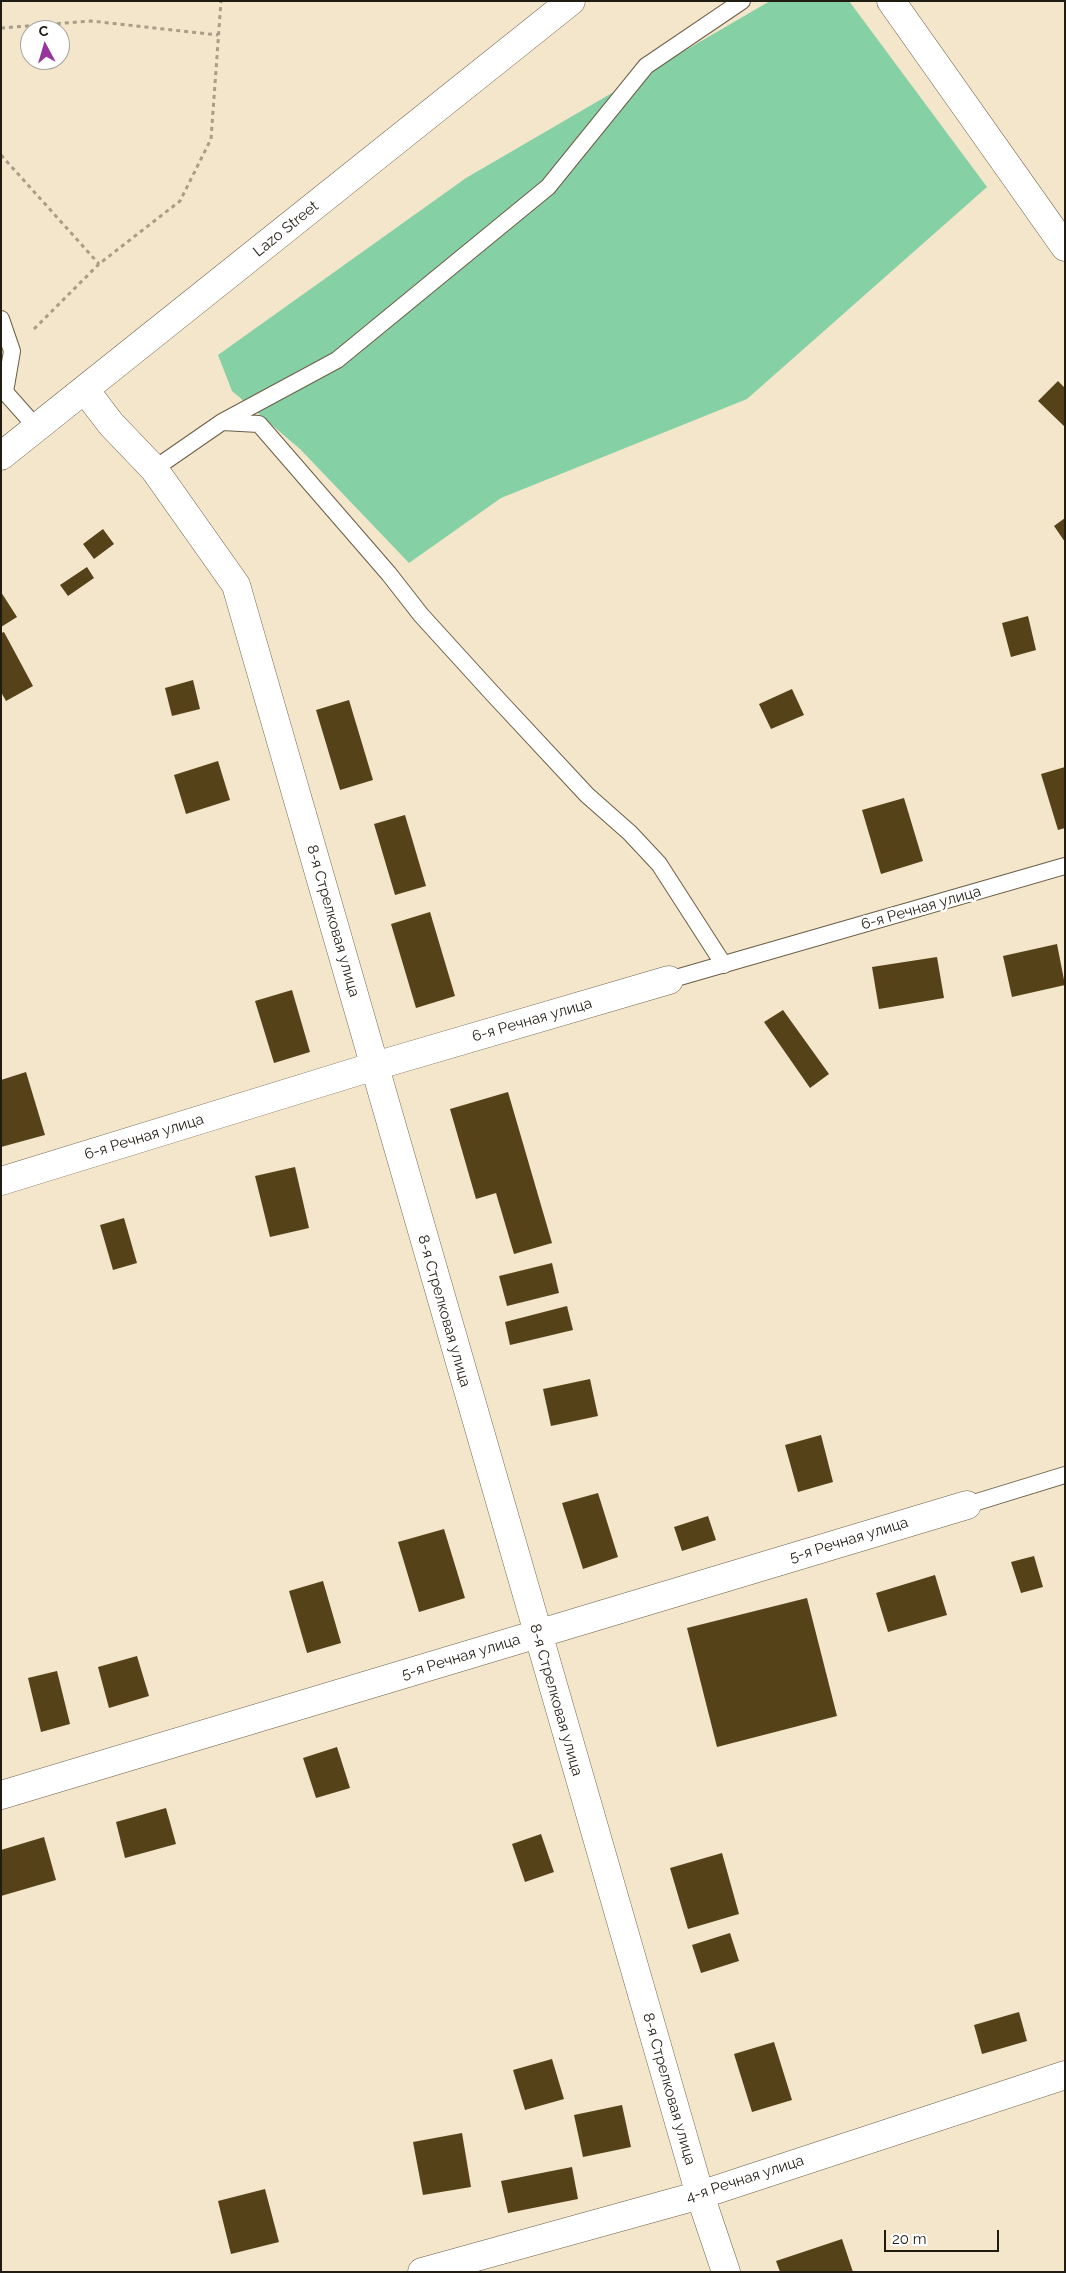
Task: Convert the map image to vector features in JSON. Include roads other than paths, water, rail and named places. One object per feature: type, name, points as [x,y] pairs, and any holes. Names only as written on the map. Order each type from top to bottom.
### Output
[{"type":"street","name":"Lazo Street","points":[[1,456],[571,1]]},
{"type":"street","points":[[891,1],[1065,247]]},
{"type":"street","name":"8-я Стрелковая улица","points":[[85,390],[111,424],[154,469],[236,585],[537,1634],[700,2195],[726,2272]]},
{"type":"street","name":"6-я Речная улица","points":[[1,1181],[375,1066],[669,980]]},
{"type":"street","name":"5-я Речная улица","points":[[1,1795],[967,1504]]},
{"type":"street","name":"4-я Речная улица","points":[[422,2272],[700,2195],[1065,2075]]},
{"type":"lane","points":[[154,469],[222,422],[337,360],[548,187],[646,66],[742,1]]},
{"type":"lane","points":[[1,319],[12,351],[5,392],[37,428]]},
{"type":"lane","points":[[222,422],[259,424],[344,521],[421,615],[587,795],[630,833],[658,864],[718,967]]},
{"type":"lane","name":"6-я Речная улица","points":[[669,980],[1065,866]]},
{"type":"lane","name":"5-я Речная улица","points":[[967,1504],[1065,1475]]}]
